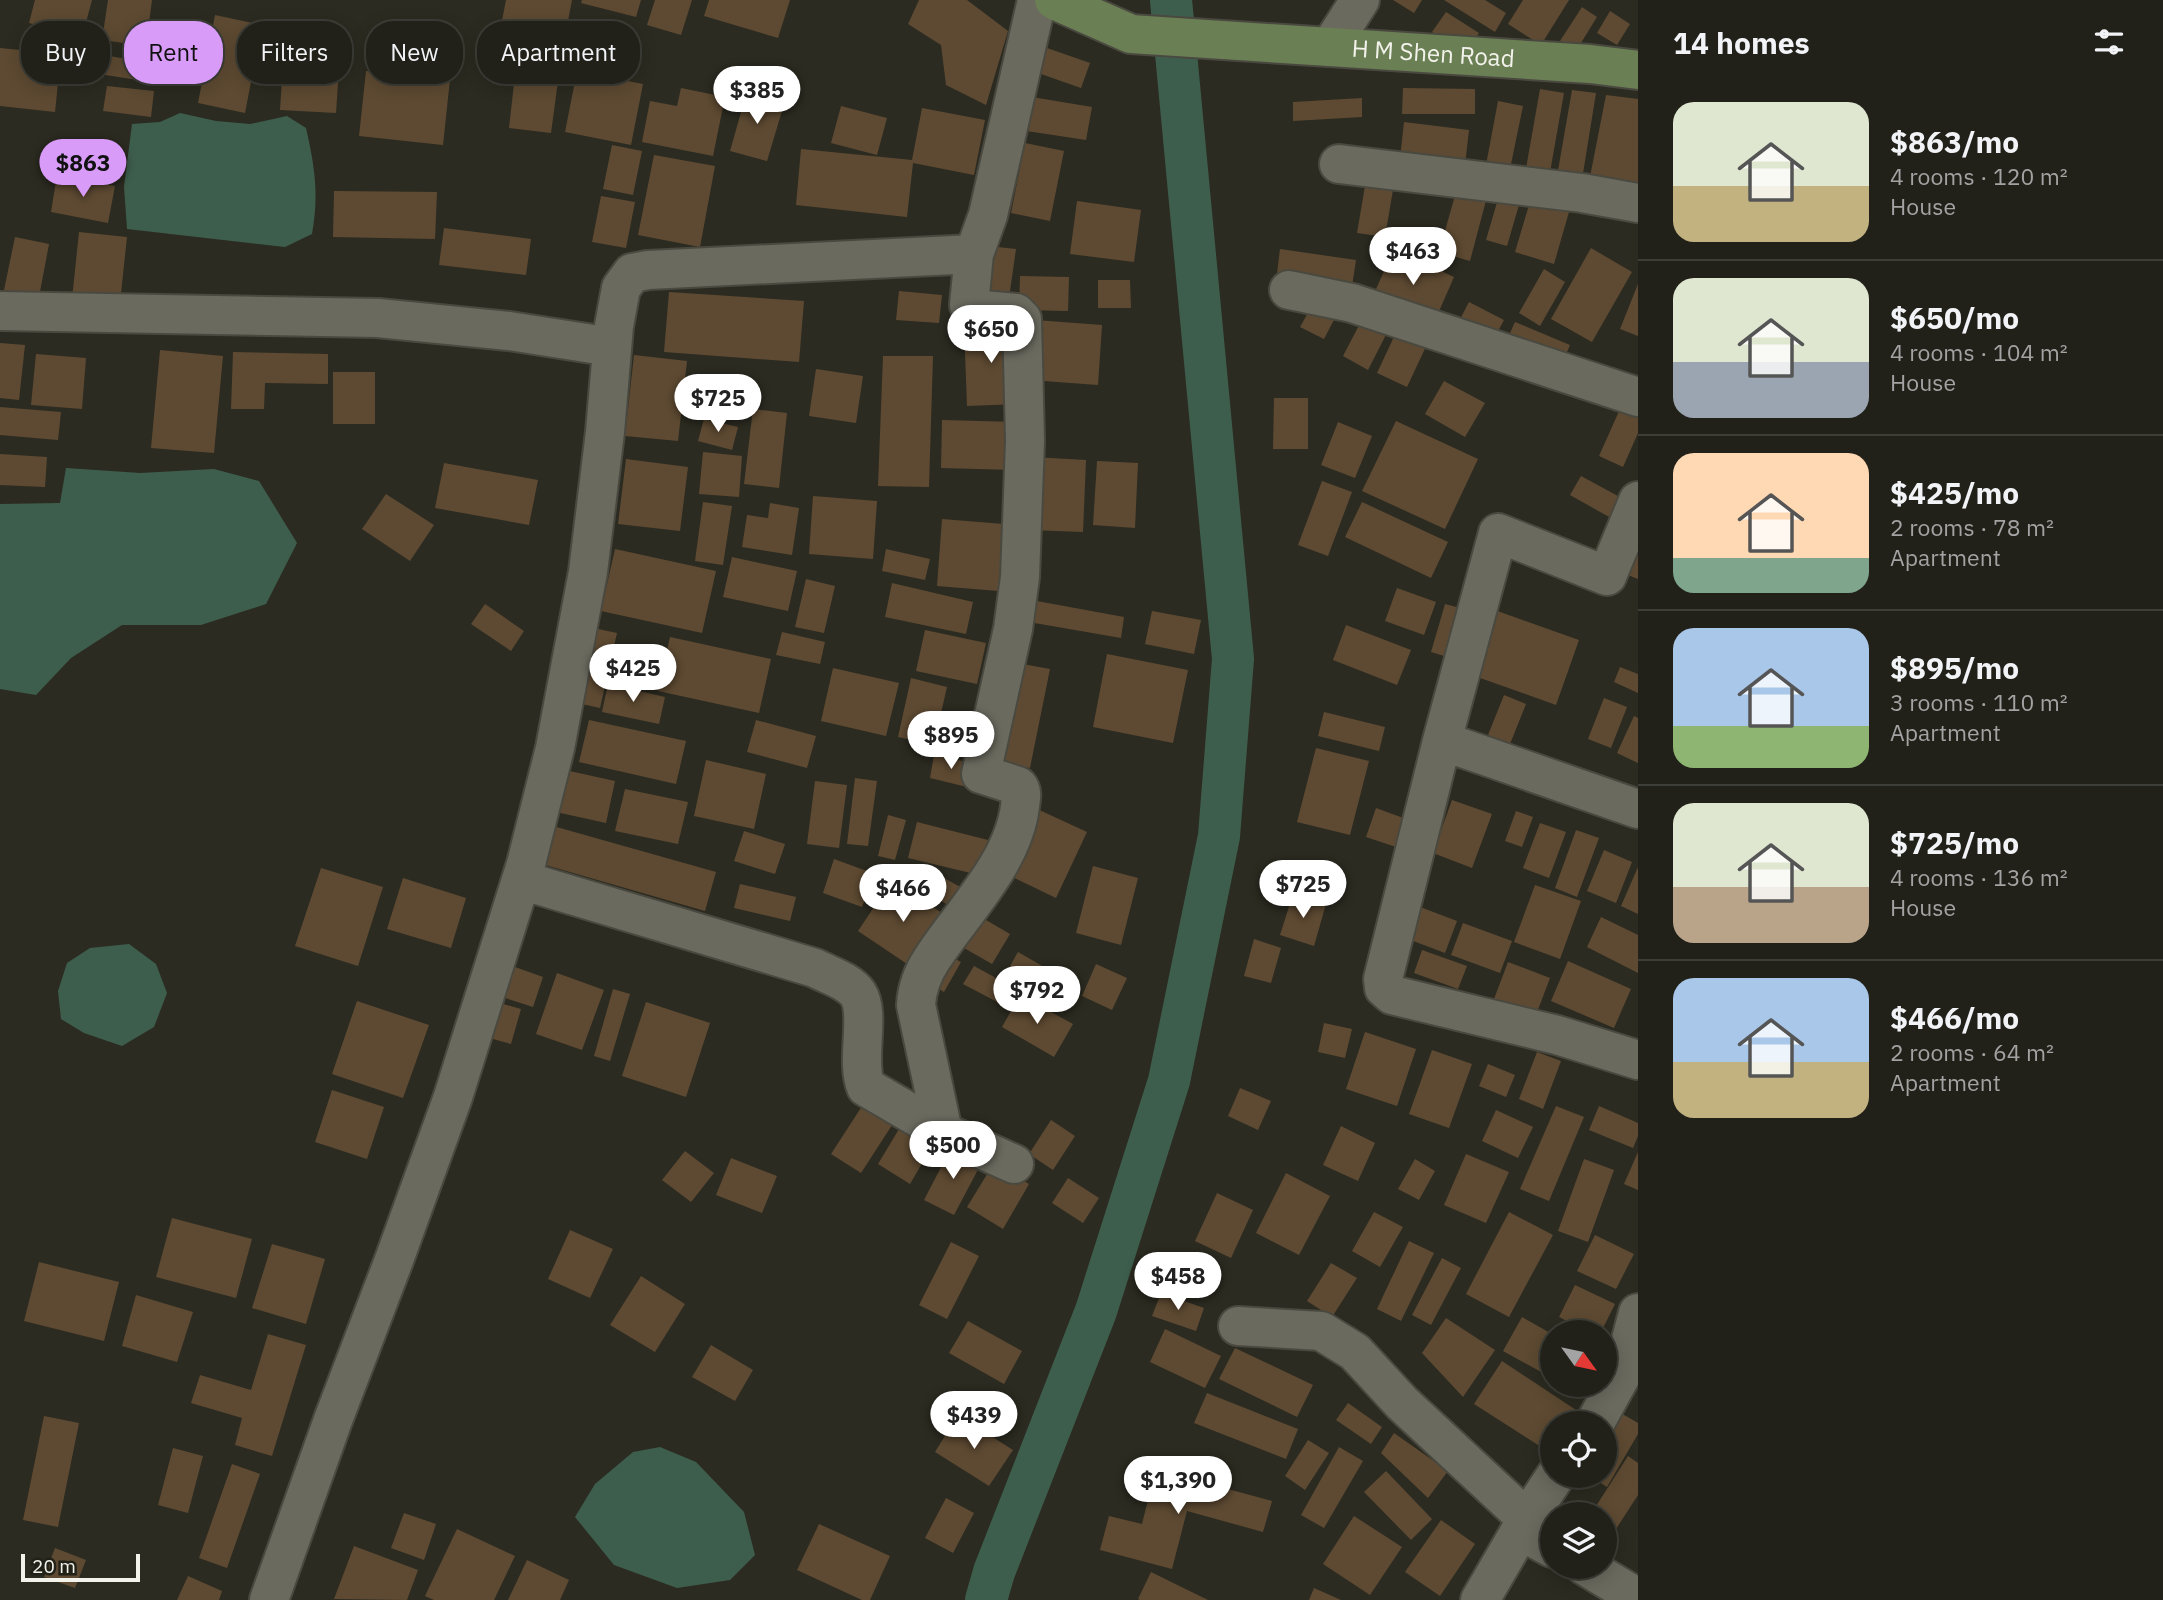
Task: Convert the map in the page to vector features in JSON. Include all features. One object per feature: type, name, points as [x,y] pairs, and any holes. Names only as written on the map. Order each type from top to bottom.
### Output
[{"type":"main road","name":"H M Shen Road","points":[[1054,0],[1131,34],[1638,70]]},
{"type":"street","points":[[943,1132],[916,1005],[917,987],[931,960],[989,881],[1018,825],[1022,792],[1018,786],[981,774],[1013,629],[1020,577],[1025,441],[1022,319],[1016,313],[972,309],[970,305],[974,254],[988,215],[1037,0]]},
{"type":"street","points":[[1331,47],[1360,0]]},
{"type":"street","points":[[1339,164],[1582,193],[1638,203]]},
{"type":"street","points":[[269,1600],[453,1097],[521,880],[555,748],[587,572],[606,432],[612,347],[621,288],[632,273],[648,270],[974,254]]},
{"type":"street","points":[[1289,290],[1352,303],[1638,397]]},
{"type":"street","points":[[0,311],[377,318],[509,331],[612,347]]},
{"type":"street","points":[[1638,501],[1607,576],[1498,533],[1383,979],[1384,988],[1392,995],[1557,1035],[1638,1060]]},
{"type":"street","points":[[1443,741],[1638,809]]},
{"type":"street","points":[[521,880],[802,964],[846,984],[858,994],[862,1010],[861,1075],[866,1087],[943,1132],[1014,1164]]},
{"type":"street","points":[[1602,1411],[1622,1374],[1638,1312]]},
{"type":"street","points":[[1238,1326],[1321,1332],[1355,1352],[1402,1403],[1533,1533]]},
{"type":"street","points":[[1480,1600],[1533,1533],[1551,1488]]},
{"type":"street","points":[[1607,1579],[1638,1598]]},
{"type":"shaded area","points":[[180,113],[216,121],[250,124],[287,116],[306,128],[315,181],[312,234],[285,247],[127,229],[124,187],[132,124],[160,122]]},
{"type":"shaded area","points":[[66,468],[140,473],[214,469],[259,481],[297,543],[266,604],[201,625],[122,625],[71,658],[36,695],[0,689],[0,504],[60,503]]},
{"type":"shaded area","points":[[129,944],[156,964],[167,993],[154,1027],[122,1046],[84,1033],[61,1019],[58,991],[67,963],[90,948]]},
{"type":"shaded area","points":[[660,1447],[696,1462],[744,1512],[755,1555],[730,1580],[677,1588],[614,1565],[575,1517],[595,1484],[633,1452]]},
{"type":"building","points":[[35,0],[92,0],[86,21],[30,21]]},
{"type":"building","points":[[108,0],[152,0],[149,21],[124,21],[124,43],[110,41],[110,21],[105,21]]},
{"type":"building","points":[[506,0],[572,0],[568,21],[502,21]]},
{"type":"building","points":[[582,0],[641,0],[636,17],[581,3]]},
{"type":"building","points":[[655,0],[692,0],[681,35],[647,25]]},
{"type":"building","points":[[709,0],[790,0],[778,38],[704,16]]},
{"type":"building","points":[[919,0],[967,0],[1008,31],[986,105],[946,85],[941,45],[908,24]]},
{"type":"building","points":[[1393,0],[1422,0],[1414,13]]},
{"type":"building","points":[[1444,0],[1485,0],[1506,13],[1495,32]]},
{"type":"building","points":[[1523,0],[1569,0],[1541,45],[1508,24]]},
{"type":"building","points":[[1582,7],[1597,17],[1576,51],[1560,41]]},
{"type":"building","points":[[1610,11],[1630,24],[1617,45],[1597,33]]},
{"type":"building","points":[[1446,12],[1479,33],[1466,53],[1432,32]]},
{"type":"building","points":[[215,15],[243,21],[237,21],[237,84],[251,84],[245,113],[198,103],[202,84],[223,84],[223,21],[214,21]]},
{"type":"building","points":[[1030,42],[1090,63],[1081,88],[1021,67]]},
{"type":"building","points":[[0,48],[21,50],[21,84],[58,84],[55,112],[0,106]]},
{"type":"building","points":[[110,56],[124,58],[124,78],[110,76]]},
{"type":"building","points":[[366,71],[366,84],[449,84],[443,145],[359,136]]},
{"type":"building","points":[[282,84],[338,84],[336,113],[280,110]]},
{"type":"building","points":[[514,84],[558,84],[551,133],[509,128]]},
{"type":"building","points":[[574,84],[643,84],[631,145],[565,132]]},
{"type":"building","points":[[107,86],[154,91],[151,117],[103,111]]},
{"type":"building","points":[[681,88],[725,97],[713,156],[642,142],[650,101],[677,106]]},
{"type":"building","points":[[1403,88],[1475,89],[1475,114],[1402,114]]},
{"type":"building","points":[[1540,89],[1564,93],[1549,178],[1525,174]]},
{"type":"building","points":[[1572,90],[1596,93],[1581,186],[1556,182]]},
{"type":"building","points":[[747,91],[785,101],[767,161],[730,151]]},
{"type":"building","points":[[1606,95],[1638,99],[1638,191],[1589,182]]},
{"type":"building","points":[[1026,96],[1092,107],[1086,140],[1020,130]]},
{"type":"building","points":[[1362,98],[1362,117],[1293,121],[1293,102]]},
{"type":"building","points":[[1498,101],[1523,106],[1510,169],[1486,165]]},
{"type":"building","points":[[841,106],[887,118],[877,155],[831,143]]},
{"type":"building","points":[[922,108],[985,120],[974,175],[913,163],[907,217],[796,205],[801,149],[912,160]]},
{"type":"building","points":[[1404,122],[1469,130],[1465,165],[1400,158]]},
{"type":"building","points":[[1025,143],[1064,151],[1050,221],[1011,213]]},
{"type":"building","points":[[612,145],[642,151],[633,195],[603,189]]},
{"type":"building","points":[[654,155],[715,166],[700,247],[638,235]]},
{"type":"building","points":[[57,175],[115,186],[108,223],[51,212]]},
{"type":"building","points":[[1366,180],[1394,184],[1385,237],[1357,233]]},
{"type":"building","points":[[1458,185],[1488,193],[1470,261],[1439,252]]},
{"type":"building","points":[[334,191],[437,192],[435,239],[333,237]]},
{"type":"building","points":[[1500,192],[1521,198],[1507,246],[1486,240]]},
{"type":"building","points":[[1532,195],[1571,205],[1554,264],[1515,252]]},
{"type":"building","points":[[601,196],[635,202],[626,248],[592,242]]},
{"type":"building","points":[[1077,201],[1141,210],[1134,262],[1070,254]]},
{"type":"building","points":[[444,228],[531,239],[526,275],[439,265]]},
{"type":"building","points":[[79,232],[127,237],[120,303],[72,299]]},
{"type":"building","points":[[15,237],[49,244],[39,297],[4,290]]},
{"type":"building","points":[[988,246],[1016,249],[1008,305],[980,301]]},
{"type":"building","points":[[1591,248],[1632,272],[1592,342],[1551,319]]},
{"type":"building","points":[[1280,249],[1356,260],[1351,293],[1276,282]]},
{"type":"building","points":[[1394,249],[1454,277],[1433,325],[1372,298]]},
{"type":"building","points":[[1544,269],[1565,282],[1540,326],[1519,313]]},
{"type":"building","points":[[1020,276],[1069,277],[1068,311],[1019,310]]},
{"type":"building","points":[[1098,280],[1130,280],[1131,308],[1098,308]]},
{"type":"building","points":[[1638,284],[1638,336],[1620,329]]},
{"type":"building","points":[[899,291],[942,295],[939,323],[896,320]]},
{"type":"building","points":[[669,292],[804,301],[799,362],[664,352]]},
{"type":"building","points":[[1314,302],[1337,314],[1324,339],[1300,327]]},
{"type":"building","points":[[1469,302],[1504,320],[1491,344],[1457,325]]},
{"type":"building","points":[[1367,310],[1392,323],[1368,370],[1343,356]]},
{"type":"building","points":[[1035,320],[1102,325],[1098,385],[1030,380]]},
{"type":"building","points":[[1515,322],[1570,345],[1560,368],[1505,344]]},
{"type":"building","points":[[1016,324],[1018,404],[967,406],[964,326]]},
{"type":"building","points":[[1400,324],[1430,338],[1407,387],[1377,373]]},
{"type":"building","points":[[0,343],[25,345],[19,400],[0,398]]},
{"type":"building","points":[[160,350],[223,356],[214,453],[151,448]]},
{"type":"building","points":[[233,352],[328,354],[328,384],[265,383],[264,409],[231,409]]},
{"type":"building","points":[[36,354],[86,358],[82,409],[31,405]]},
{"type":"building","points":[[634,355],[687,361],[678,441],[625,436]]},
{"type":"building","points":[[883,356],[933,356],[929,487],[878,486]]},
{"type":"building","points":[[816,369],[863,376],[856,423],[809,416]]},
{"type":"building","points":[[333,372],[375,372],[375,424],[333,424]]},
{"type":"building","points":[[1444,381],[1485,403],[1465,437],[1425,414]]},
{"type":"building","points":[[1274,398],[1308,398],[1308,449],[1273,449]]},
{"type":"building","points":[[1624,400],[1638,406],[1638,433],[1623,467],[1599,456]]},
{"type":"building","points":[[0,407],[61,412],[58,440],[0,435]]},
{"type":"building","points":[[753,409],[787,413],[779,488],[744,484]]},
{"type":"building","points":[[704,419],[738,427],[732,450],[698,441]]},
{"type":"building","points":[[942,420],[1016,422],[1015,470],[941,468]]},
{"type":"building","points":[[1396,421],[1478,459],[1445,529],[1362,491]]},
{"type":"building","points":[[1338,422],[1372,436],[1355,478],[1321,465]]},
{"type":"building","points":[[703,452],[742,456],[739,497],[699,494]]},
{"type":"building","points":[[0,454],[47,457],[45,487],[0,485]]},
{"type":"building","points":[[1032,457],[1086,460],[1083,532],[1029,530]]},
{"type":"building","points":[[626,459],[688,467],[680,531],[618,524]]},
{"type":"building","points":[[1097,461],[1138,463],[1135,528],[1093,525]]},
{"type":"building","points":[[444,463],[538,480],[529,525],[435,508]]},
{"type":"building","points":[[1581,476],[1629,502],[1618,522],[1570,495]]},
{"type":"building","points":[[1322,481],[1352,492],[1328,556],[1298,545]]},
{"type":"building","points":[[386,494],[434,525],[410,561],[362,529]]},
{"type":"building","points":[[813,496],[877,501],[873,559],[809,554]]},
{"type":"building","points":[[703,502],[732,506],[723,565],[695,561]]},
{"type":"building","points":[[1362,502],[1448,542],[1431,578],[1345,537]]},
{"type":"building","points":[[770,503],[799,508],[792,555],[742,547],[747,515],[768,518]]},
{"type":"building","points":[[942,519],[1016,525],[1011,592],[937,586]]},
{"type":"building","points":[[1638,537],[1638,579],[1623,573]]},
{"type":"building","points":[[615,549],[716,571],[702,633],[601,611]]},
{"type":"building","points":[[886,549],[930,559],[925,580],[882,571]]},
{"type":"building","points":[[732,557],[797,571],[788,611],[723,597]]},
{"type":"building","points":[[806,579],[835,586],[824,633],[795,627]]},
{"type":"building","points":[[892,583],[973,602],[966,634],[885,617]]},
{"type":"building","points":[[1397,588],[1436,602],[1424,635],[1385,621]]},
{"type":"building","points":[[1026,599],[1124,617],[1121,638],[1023,621]]},
{"type":"building","points":[[485,604],[524,631],[511,651],[471,624]]},
{"type":"building","points":[[1445,604],[1468,610],[1454,659],[1431,652]]},
{"type":"building","points":[[1489,608],[1579,640],[1556,705],[1466,673]]},
{"type":"building","points":[[1152,611],[1201,620],[1194,654],[1145,644]]},
{"type":"building","points":[[1346,625],[1411,650],[1397,685],[1333,660]]},
{"type":"building","points":[[584,626],[617,633],[600,708],[568,701]]},
{"type":"building","points":[[925,630],[986,643],[977,684],[916,671]]},
{"type":"building","points":[[782,632],[825,642],[820,664],[776,655]]},
{"type":"building","points":[[670,637],[771,659],[759,713],[658,691]]},
{"type":"building","points":[[1107,654],[1188,670],[1173,743],[1093,727]]},
{"type":"building","points":[[1017,663],[1050,669],[1030,768],[997,762]]},
{"type":"building","points":[[1620,667],[1638,674],[1638,693],[1614,682]]},
{"type":"building","points":[[833,668],[899,683],[886,736],[821,721]]},
{"type":"building","points":[[911,678],[947,687],[941,713],[976,721],[968,752],[898,737]]},
{"type":"building","points":[[608,684],[665,697],[659,724],[602,712]]},
{"type":"building","points":[[1504,695],[1526,704],[1510,744],[1488,735]]},
{"type":"building","points":[[1604,698],[1627,707],[1611,748],[1588,739]]},
{"type":"building","points":[[1324,712],[1385,727],[1379,751],[1318,736]]},
{"type":"building","points":[[1634,716],[1638,718],[1638,763],[1617,753]]},
{"type":"building","points":[[589,720],[686,741],[676,784],[579,762]]},
{"type":"building","points":[[756,720],[816,736],[807,768],[747,752]]},
{"type":"building","points":[[1316,748],[1369,761],[1350,835],[1297,822]]},
{"type":"building","points":[[934,755],[972,763],[967,787],[930,778]]},
{"type":"building","points":[[706,760],[766,774],[754,829],[694,816]]},
{"type":"building","points":[[565,770],[615,781],[606,823],[556,812]]},
{"type":"building","points":[[855,778],[877,781],[868,846],[847,844]]},
{"type":"building","points":[[815,781],[847,785],[839,848],[807,844]]},
{"type":"building","points":[[625,789],[688,802],[678,844],[615,831]]},
{"type":"building","points":[[1452,800],[1492,814],[1472,868],[1433,853]]},
{"type":"building","points":[[1035,808],[1087,832],[1056,898],[1004,873]]},
{"type":"building","points":[[1376,808],[1406,819],[1396,847],[1366,837]]},
{"type":"building","points":[[1516,811],[1533,817],[1522,847],[1505,841]]},
{"type":"building","points":[[888,815],[906,820],[895,860],[878,856]]},
{"type":"building","points":[[917,822],[988,840],[979,875],[908,858]]},
{"type":"building","points":[[1540,823],[1566,832],[1549,878],[1523,868]]},
{"type":"building","points":[[553,826],[716,872],[705,911],[542,864]]},
{"type":"building","points":[[1576,830],[1599,838],[1577,897],[1555,888]]},
{"type":"building","points":[[744,831],[785,844],[775,874],[734,861]]},
{"type":"building","points":[[1604,850],[1632,862],[1616,903],[1587,891]]},
{"type":"building","points":[[834,859],[875,874],[862,907],[823,893]]},
{"type":"building","points":[[1093,866],[1138,878],[1121,945],[1076,933]]},
{"type":"building","points":[[1638,867],[1638,914],[1621,906]]},
{"type":"building","points":[[321,868],[383,887],[358,966],[295,946]]},
{"type":"building","points":[[928,869],[971,893],[960,912],[917,887]]},
{"type":"building","points":[[403,878],[466,898],[451,948],[387,929]]},
{"type":"building","points":[[892,880],[948,917],[913,968],[858,931]]},
{"type":"building","points":[[740,884],[796,897],[790,921],[734,908]]},
{"type":"building","points":[[1535,885],[1581,901],[1560,959],[1514,942]]},
{"type":"building","points":[[1293,894],[1326,904],[1314,946],[1280,935]]},
{"type":"building","points":[[1420,907],[1457,921],[1445,953],[1408,939]]},
{"type":"building","points":[[974,913],[1010,934],[992,964],[957,944]]},
{"type":"building","points":[[1601,917],[1638,935],[1638,973],[1587,947]]},
{"type":"building","points":[[1463,923],[1512,941],[1500,973],[1451,955]]},
{"type":"building","points":[[1254,939],[1281,948],[1271,983],[1244,976]]},
{"type":"building","points":[[1422,950],[1467,966],[1458,989],[1414,973]]},
{"type":"building","points":[[1018,952],[1065,979],[1053,1000],[1006,973]]},
{"type":"building","points":[[945,954],[961,962],[944,992],[928,982]]},
{"type":"building","points":[[1568,961],[1631,989],[1614,1028],[1551,1001]]},
{"type":"building","points":[[1508,962],[1550,978],[1536,1015],[1494,999]]},
{"type":"building","points":[[504,963],[543,977],[533,1007],[493,994]]},
{"type":"building","points":[[1096,964],[1127,978],[1112,1010],[1082,996]]},
{"type":"building","points":[[974,966],[1009,985],[999,1003],[963,984]]},
{"type":"building","points":[[557,973],[604,990],[582,1050],[536,1034]]},
{"type":"building","points":[[613,989],[630,994],[610,1061],[594,1056]]},
{"type":"building","points":[[1020,995],[1073,1024],[1054,1057],[1002,1027]]},
{"type":"building","points":[[489,1000],[521,1009],[511,1044],[479,1035]]},
{"type":"building","points":[[357,1001],[429,1025],[403,1098],[332,1074]]},
{"type":"building","points":[[646,1002],[710,1023],[686,1097],[622,1076]]},
{"type":"building","points":[[1324,1023],[1352,1029],[1345,1058],[1318,1052]]},
{"type":"building","points":[[1365,1032],[1416,1049],[1397,1106],[1346,1089]]},
{"type":"building","points":[[1432,1050],[1472,1064],[1449,1128],[1409,1114]]},
{"type":"building","points":[[1537,1052],[1561,1061],[1543,1109],[1519,1099]]},
{"type":"building","points":[[1488,1064],[1515,1075],[1506,1097],[1479,1086]]},
{"type":"building","points":[[1240,1088],[1271,1101],[1258,1130],[1228,1116]]},
{"type":"building","points":[[332,1090],[384,1107],[367,1159],[315,1142]]},
{"type":"building","points":[[866,1100],[896,1119],[861,1173],[831,1154]]},
{"type":"building","points":[[1556,1106],[1584,1117],[1549,1201],[1520,1189]]},
{"type":"building","points":[[1599,1106],[1638,1123],[1638,1136],[1633,1148],[1589,1130]]},
{"type":"building","points":[[1496,1110],[1533,1127],[1518,1158],[1482,1141]]},
{"type":"building","points":[[1051,1120],[1075,1136],[1053,1170],[1029,1154]]},
{"type":"building","points":[[1341,1126],[1375,1143],[1358,1181],[1323,1165]]},
{"type":"building","points":[[899,1129],[931,1148],[910,1184],[878,1164]]},
{"type":"building","points":[[952,1146],[982,1162],[954,1215],[924,1200]]},
{"type":"building","points":[[685,1151],[714,1173],[691,1202],[662,1180]]},
{"type":"building","points":[[1638,1152],[1638,1190],[1624,1184]]},
{"type":"building","points":[[1466,1154],[1509,1172],[1486,1223],[1444,1205]]},
{"type":"building","points":[[731,1158],[777,1176],[762,1213],[716,1195]]},
{"type":"building","points":[[1415,1159],[1435,1171],[1419,1200],[1398,1189]]},
{"type":"building","points":[[1584,1159],[1614,1170],[1588,1242],[1558,1231]]},
{"type":"building","points":[[994,1163],[1029,1184],[1003,1229],[967,1207]]},
{"type":"building","points":[[1286,1173],[1330,1196],[1299,1255],[1256,1233]]},
{"type":"building","points":[[1068,1178],[1099,1198],[1083,1223],[1052,1203]]},
{"type":"building","points":[[1217,1193],[1253,1210],[1231,1258],[1195,1241]]},
{"type":"building","points":[[1374,1212],[1403,1227],[1380,1267],[1352,1251]]},
{"type":"building","points":[[1509,1212],[1553,1235],[1509,1317],[1466,1294]]},
{"type":"building","points":[[172,1218],[252,1239],[236,1298],[156,1277]]},
{"type":"building","points":[[570,1230],[613,1249],[590,1298],[548,1279]]},
{"type":"building","points":[[1595,1235],[1634,1254],[1616,1289],[1577,1271]]},
{"type":"building","points":[[1409,1241],[1434,1253],[1401,1321],[1377,1309]]},
{"type":"building","points":[[951,1242],[979,1256],[947,1319],[919,1305]]},
{"type":"building","points":[[272,1244],[325,1259],[306,1324],[252,1308]]},
{"type":"building","points":[[1442,1258],[1461,1268],[1431,1325],[1412,1315]]},
{"type":"building","points":[[39,1262],[119,1282],[104,1341],[24,1321]]},
{"type":"building","points":[[1331,1263],[1357,1278],[1332,1317],[1307,1301]]},
{"type":"building","points":[[641,1276],[685,1304],[655,1352],[610,1325]]},
{"type":"building","points":[[1575,1285],[1615,1304],[1607,1320],[1565,1320],[1559,1317]]},
{"type":"building","points":[[1161,1293],[1204,1308],[1196,1331],[1152,1316]]},
{"type":"building","points":[[136,1295],[193,1312],[177,1362],[122,1346]]},
{"type":"building","points":[[1522,1317],[1540,1327],[1540,1371],[1503,1351]]},
{"type":"building","points":[[1446,1318],[1495,1350],[1463,1397],[1422,1353]]},
{"type":"building","points":[[968,1321],[1022,1351],[1004,1384],[949,1353]]},
{"type":"building","points":[[1165,1329],[1221,1356],[1205,1388],[1150,1362]]},
{"type":"building","points":[[268,1334],[306,1345],[272,1456],[235,1445],[242,1418],[191,1403],[200,1375],[251,1390]]},
{"type":"building","points":[[711,1345],[753,1370],[735,1401],[692,1377]]},
{"type":"building","points":[[1235,1348],[1313,1385],[1297,1417],[1219,1379]]},
{"type":"building","points":[[1502,1361],[1540,1386],[1540,1397],[1556,1397],[1576,1410],[1540,1411],[1540,1446],[1474,1404]]},
{"type":"building","points":[[1207,1393],[1298,1429],[1286,1459],[1194,1423]]},
{"type":"building","points":[[1348,1403],[1382,1427],[1371,1444],[1336,1420]]},
{"type":"building","points":[[1612,1408],[1638,1423],[1638,1434],[1617,1470],[1617,1411],[1611,1411]]},
{"type":"building","points":[[958,1415],[1013,1450],[989,1486],[935,1452]]},
{"type":"building","points":[[44,1416],[79,1423],[58,1527],[23,1520]]},
{"type":"building","points":[[1394,1433],[1448,1471],[1428,1498],[1381,1453]]},
{"type":"building","points":[[1308,1440],[1329,1453],[1305,1490],[1285,1476]]},
{"type":"building","points":[[1339,1447],[1363,1461],[1324,1528],[1301,1515]]},
{"type":"building","points":[[173,1448],[203,1456],[188,1513],[158,1505]]},
{"type":"building","points":[[1628,1456],[1638,1463],[1638,1495],[1617,1527],[1617,1502],[1599,1502],[1608,1488],[1617,1488],[1617,1473]]},
{"type":"building","points":[[232,1464],[260,1474],[227,1568],[199,1558]]},
{"type":"building","points":[[1147,1467],[1272,1501],[1263,1532],[1187,1511],[1172,1569],[1100,1550],[1109,1516],[1142,1524],[1148,1500],[1139,1498]]},
{"type":"building","points":[[1386,1471],[1432,1519],[1411,1540],[1364,1492]]},
{"type":"building","points":[[946,1498],[974,1513],[953,1553],[925,1538]]},
{"type":"building","points":[[404,1513],[436,1524],[424,1560],[391,1548]]},
{"type":"building","points":[[1354,1516],[1402,1547],[1370,1595],[1323,1564]]},
{"type":"building","points":[[1441,1520],[1475,1544],[1440,1596],[1405,1572]]},
{"type":"building","points":[[819,1524],[890,1556],[870,1600],[862,1600],[797,1570]]},
{"type":"building","points":[[457,1529],[515,1556],[494,1600],[434,1600],[425,1596]]},
{"type":"building","points":[[354,1546],[418,1570],[407,1600],[334,1599]]},
{"type":"building","points":[[55,1548],[86,1560],[75,1588],[44,1577]]},
{"type":"building","points":[[527,1560],[569,1580],[560,1600],[508,1600]]},
{"type":"building","points":[[1151,1572],[1208,1600],[1140,1600],[1138,1599]]},
{"type":"building","points":[[188,1576],[222,1591],[219,1600],[177,1600]]},
{"type":"building","points":[[1314,1588],[1341,1600],[1309,1600]]},
{"type":"waterway","points":[[986,1600],[994,1572],[1096,1311],[1169,1081],[1219,836],[1233,659],[1171,0]]}]
